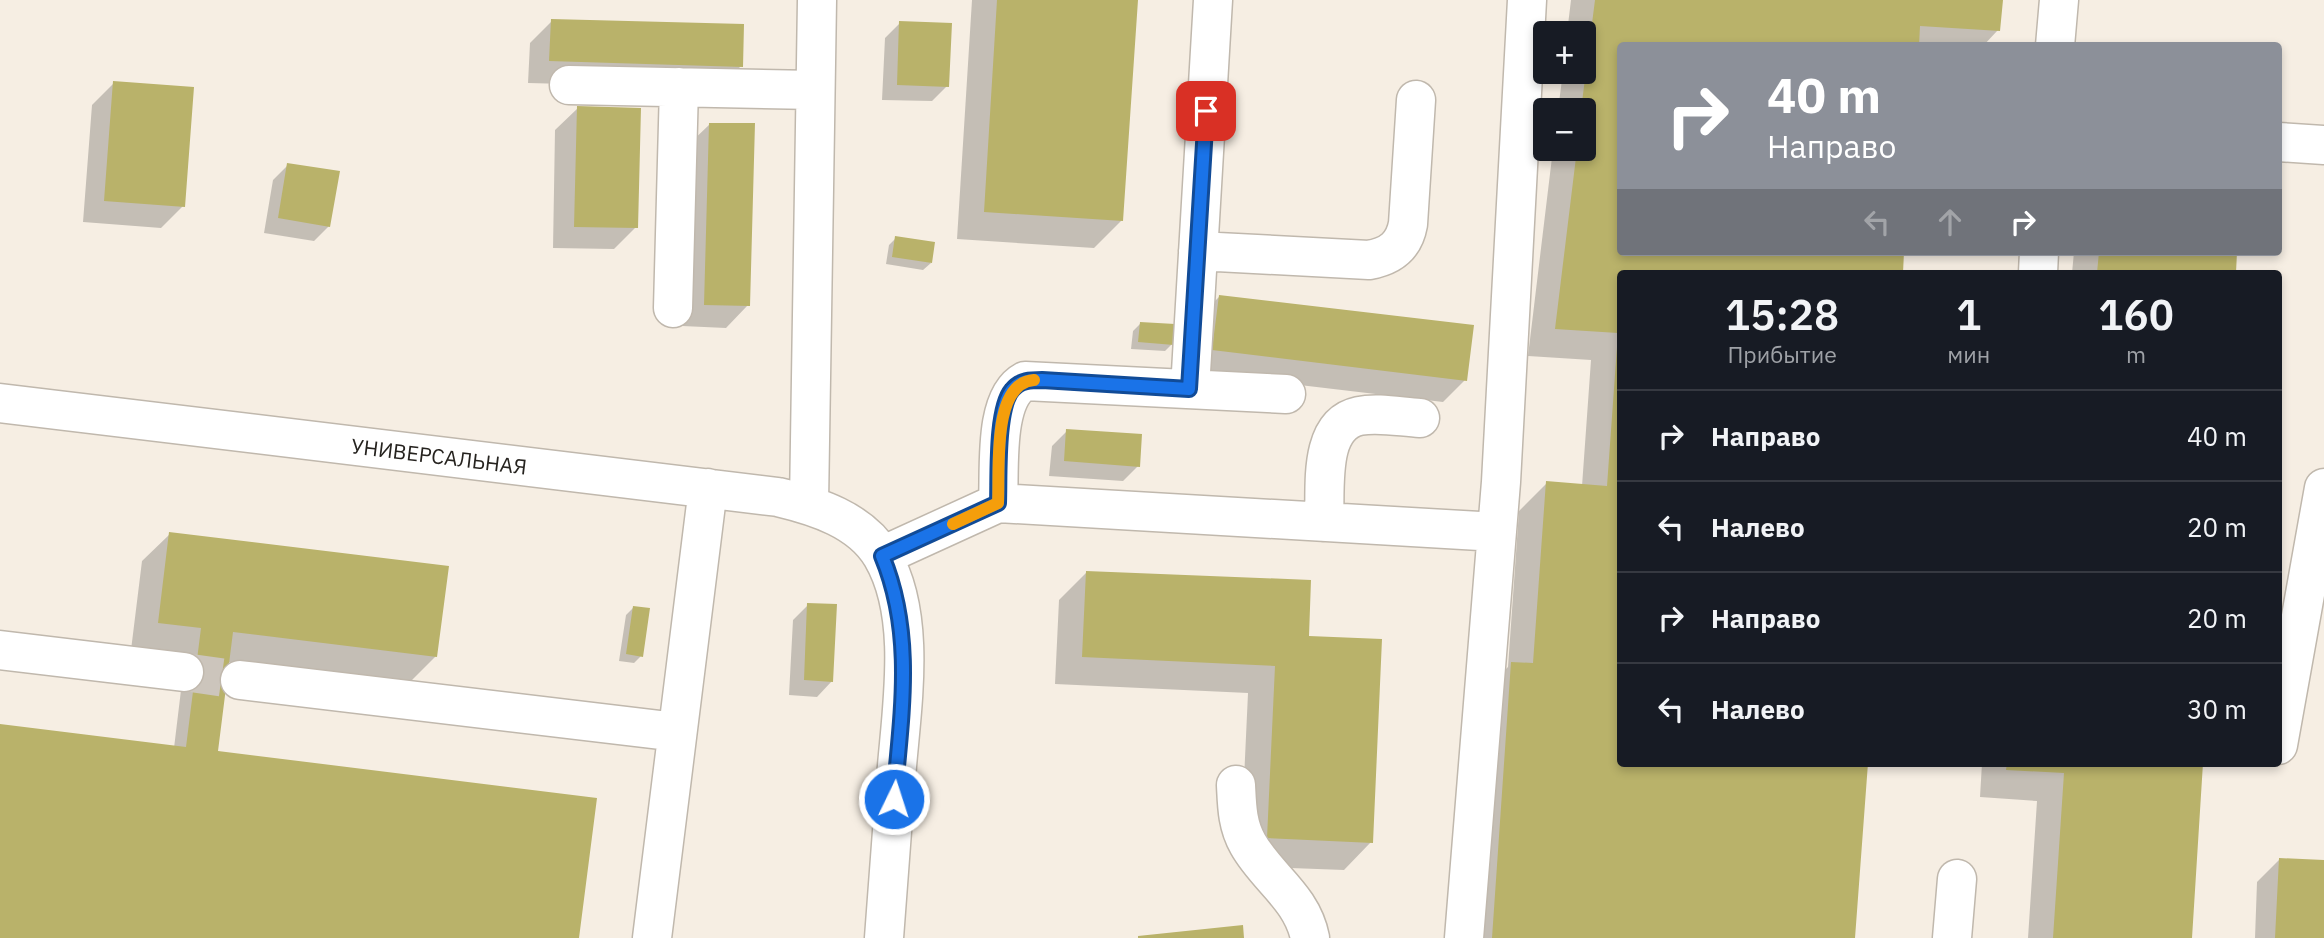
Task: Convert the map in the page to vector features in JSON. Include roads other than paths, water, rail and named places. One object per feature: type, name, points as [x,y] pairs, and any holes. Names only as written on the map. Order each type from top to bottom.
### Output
[{"type":"street","points":[[808,504],[817,0]]},
{"type":"street","points":[[1189,389],[1213,0]]},
{"type":"street","points":[[1464,938],[1497,533],[1527,0]]},
{"type":"street","points":[[2055,42],[2059,0]]},
{"type":"street","points":[[569,85],[815,90]]},
{"type":"street","points":[[673,308],[679,87]]},
{"type":"street","points":[[1198,251],[1370,260],[1385,258],[1406,236],[1416,100]]},
{"type":"street","points":[[2282,142],[2324,145]]},
{"type":"street","points":[[998,503],[1003,407],[1018,385],[1025,381],[1286,394]]},
{"type":"street","name":"УНИВЕРСАЛЬНАЯ","points":[[0,402],[708,488],[808,504],[837,516],[875,547]]},
{"type":"street","points":[[1324,522],[1329,442],[1336,429],[1348,419],[1361,415],[1420,418]]},
{"type":"street","points":[[652,938],[708,488]]},
{"type":"street","points":[[2282,723],[2324,488]]},
{"type":"street","points":[[884,938],[905,659],[899,604],[875,547],[998,503],[1497,533]]},
{"type":"street","points":[[0,650],[184,672]]},
{"type":"street","points":[[240,680],[677,732]]},
{"type":"street","points":[[1236,785],[1238,817],[1248,844],[1298,904],[1310,938]]},
{"type":"street","points":[[1952,938],[1957,879]]},
{"type":"tunnel","points":[[184,672],[240,680]]}]
